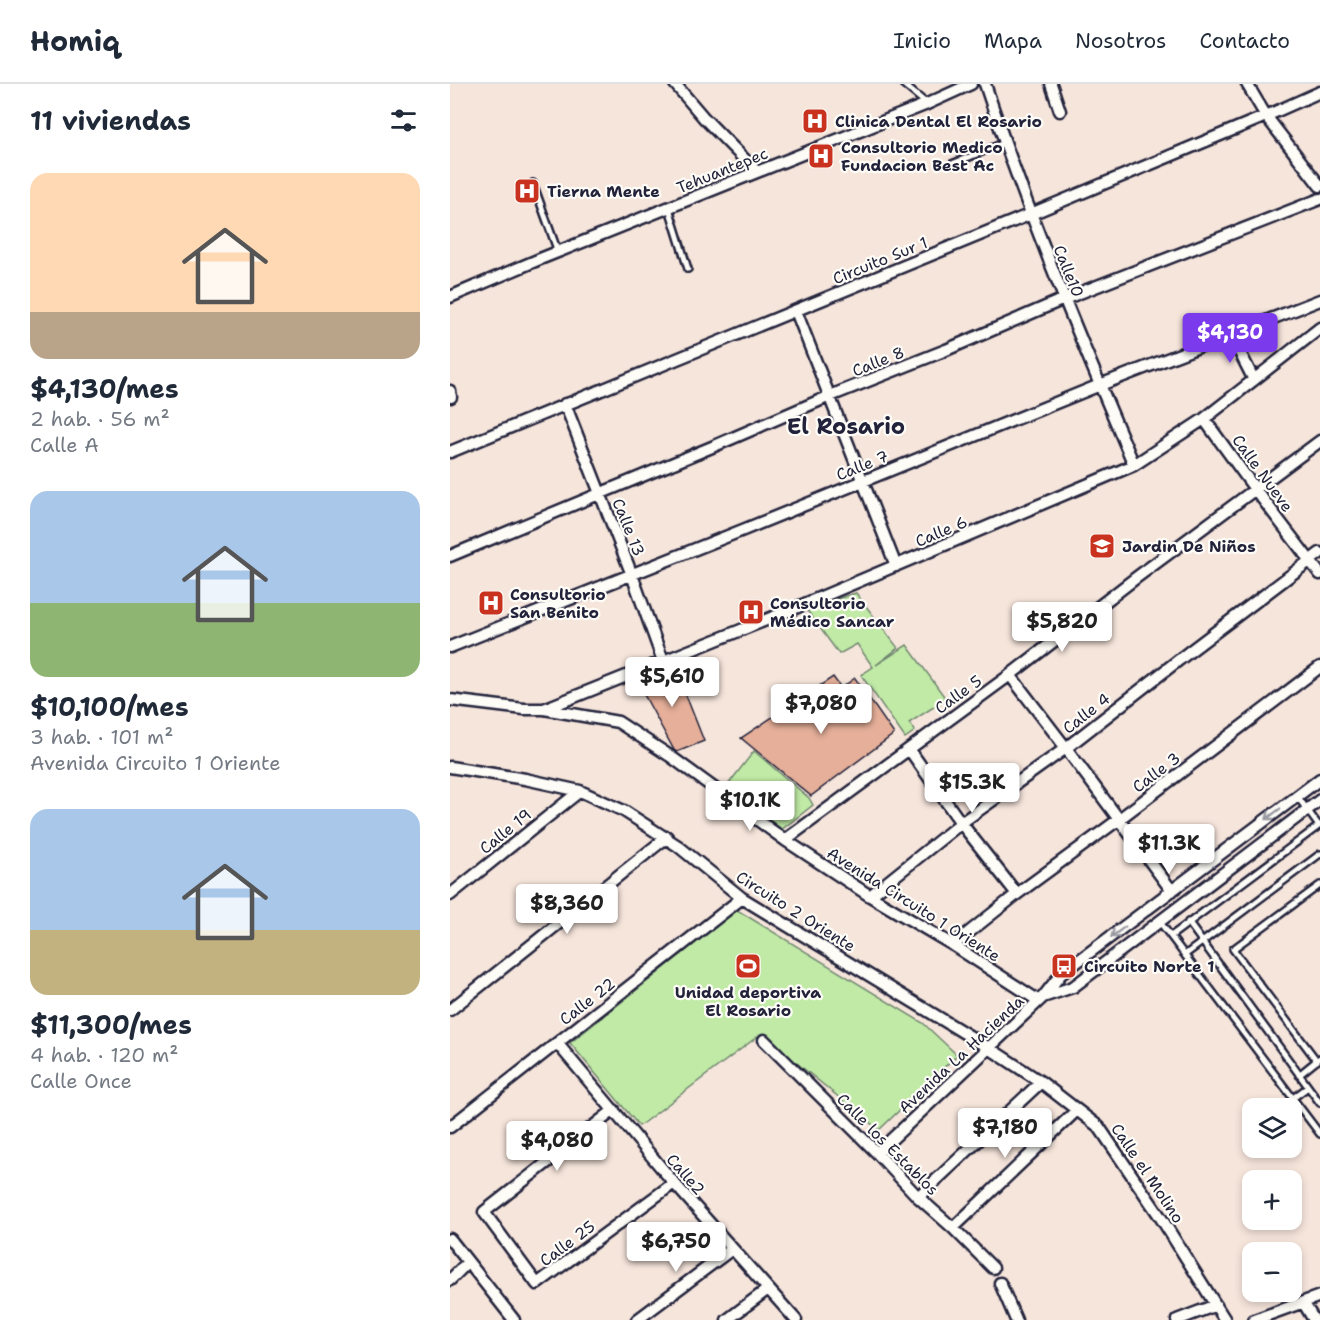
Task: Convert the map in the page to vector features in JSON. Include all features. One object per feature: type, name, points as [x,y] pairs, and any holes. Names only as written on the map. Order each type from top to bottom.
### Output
[{"type":"street","points":[[675,84],[704,118],[757,171]]},
{"type":"street","name":"Tehuantepec","points":[[450,297],[927,104],[971,84]]},
{"type":"street","name":"Calle10","points":[[985,84],[1004,142],[1064,299],[1134,465]]},
{"type":"street","points":[[1051,84],[1060,111]]},
{"type":"street","points":[[1247,84],[1266,116],[1320,186]]},
{"type":"street","name":"Circuito Sur 1","points":[[450,452],[1031,214],[1320,92]]},
{"type":"street","name":"Calle 8","points":[[450,556],[1064,299],[1320,199]]},
{"type":"street","name":"Calle 7","points":[[450,647],[1100,385],[1320,300]]},
{"type":"street","points":[[796,311],[896,566]]},
{"type":"street","name":"Calle 6","points":[[544,709],[781,614],[1134,465],[1204,419],[1320,328]]},
{"type":"street","points":[[1231,335],[1254,380]]},
{"type":"street","name":"Calle 13","points":[[565,404],[663,661]]},
{"type":"street","name":"Calle Nueve","points":[[1204,419],[1320,574]]},
{"type":"street","name":"Calle 5","points":[[785,840],[1010,675],[1320,441]]},
{"type":"street","name":"Calle 4","points":[[870,896],[961,823],[1066,748],[1320,553]]},
{"type":"street","name":"Calle 3","points":[[953,945],[1017,894],[1320,667]]},
{"type":"street","points":[[1010,675],[1172,891]]},
{"type":"street","name":"Avenida Circuito 1 Oriente","points":[[450,699],[525,709],[544,709],[618,722],[670,756],[785,840],[870,896],[1041,999]]},
{"type":"street","points":[[909,749],[961,823],[1017,894]]},
{"type":"street","name":"Circuito 2 Oriente","points":[[452,769],[525,779],[580,791],[624,811],[667,837],[742,898],[989,1048]]},
{"type":"street","points":[[1041,999],[1061,974],[1320,779]]},
{"type":"street","name":"Calle 19","points":[[450,895],[580,791]]},
{"type":"street","points":[[1041,999],[1072,987],[1320,800]]},
{"type":"street","points":[[450,1010],[667,837]]},
{"type":"street","name":"Calle 22","points":[[450,1127],[742,898]]},
{"type":"street","name":"Avenida La Hacienda","points":[[877,1153],[1041,999]]},
{"type":"street","name":"Calle los Establos","points":[[764,1040],[918,1197],[993,1268]]},
{"type":"street","name":"Calle2","points":[[557,1043],[674,1183],[796,1320]]},
{"type":"street","name":"Calle el Molino","points":[[989,1048],[1041,1082],[1099,1127],[1161,1218],[1225,1320]]},
{"type":"street","points":[[918,1197],[1041,1082]]},
{"type":"street","name":"Calle 25","points":[[614,1110],[484,1212],[537,1284],[674,1183]]},
{"type":"street","points":[[953,1228],[1077,1110]]},
{"type":"street","points":[[450,1239],[514,1320]]},
{"type":"street","points":[[637,1320],[732,1249]]},
{"type":"street","points":[[450,1280],[468,1262]]},
{"type":"street","points":[[1000,1283],[1016,1320]]},
{"type":"street","points":[[727,1320],[768,1289]]},
{"type":"street","points":[[1254,1320],[1308,1311],[1320,1296]]},
{"type":"street","points":[[1177,1320],[1216,1305]]},
{"type":"lane","points":[[903,84],[927,104]]},
{"type":"lane","points":[[952,165],[1004,142]]},
{"type":"lane","points":[[533,183],[558,252]]},
{"type":"lane","points":[[669,208],[688,269]]},
{"type":"lane","points":[[1170,936],[1319,826],[1297,796]]},
{"type":"lane","points":[[1186,954],[1320,854]]},
{"type":"lane","points":[[1299,1075],[1318,1060],[1233,949],[1320,885]]},
{"type":"lane","points":[[1160,921],[1293,1098],[1308,1087]]},
{"type":"lane","points":[[1188,922],[1320,1103]]},
{"type":"lane","points":[[1302,1110],[1320,1134]]},
{"type":"green space","points":[[856,593],[898,648],[876,665],[907,645],[946,699],[909,723],[915,731],[905,738],[861,675],[873,667],[857,644],[839,654],[806,609]]},
{"type":"green space","points":[[754,751],[809,798],[813,805],[781,830],[727,786]]},
{"type":"green space","name":"Unidad deportiva El Rosario","points":[[737,910],[923,1023],[957,1055],[879,1130],[761,1034],[639,1126],[570,1043]]},
{"type":"building","points":[[674,665],[704,741],[677,752],[636,680]]},
{"type":"building","points":[[833,677],[841,688],[855,678],[894,734],[811,796],[741,738]]},
{"type":"place","name":"Clinica Dental El Rosario","points":[[815,121]]},
{"type":"place","name":"Consultorio Medico Fundacion Best Ac","points":[[821,156]]},
{"type":"place","name":"Tierna Mente","points":[[527,191]]},
{"type":"place","name":"Jardin De Niños","points":[[1102,546]]},
{"type":"place","name":"Consultorio San Benito","points":[[491,603]]},
{"type":"place","name":"Consultorio Médico Sancar","points":[[751,612]]},
{"type":"place","name":"Unidad deportiva El Rosario","points":[[748,966]]},
{"type":"place","name":"Circuito Norte 1","points":[[1064,966]]},
{"type":"district","name":"El Rosario","points":[[846,426]]}]
